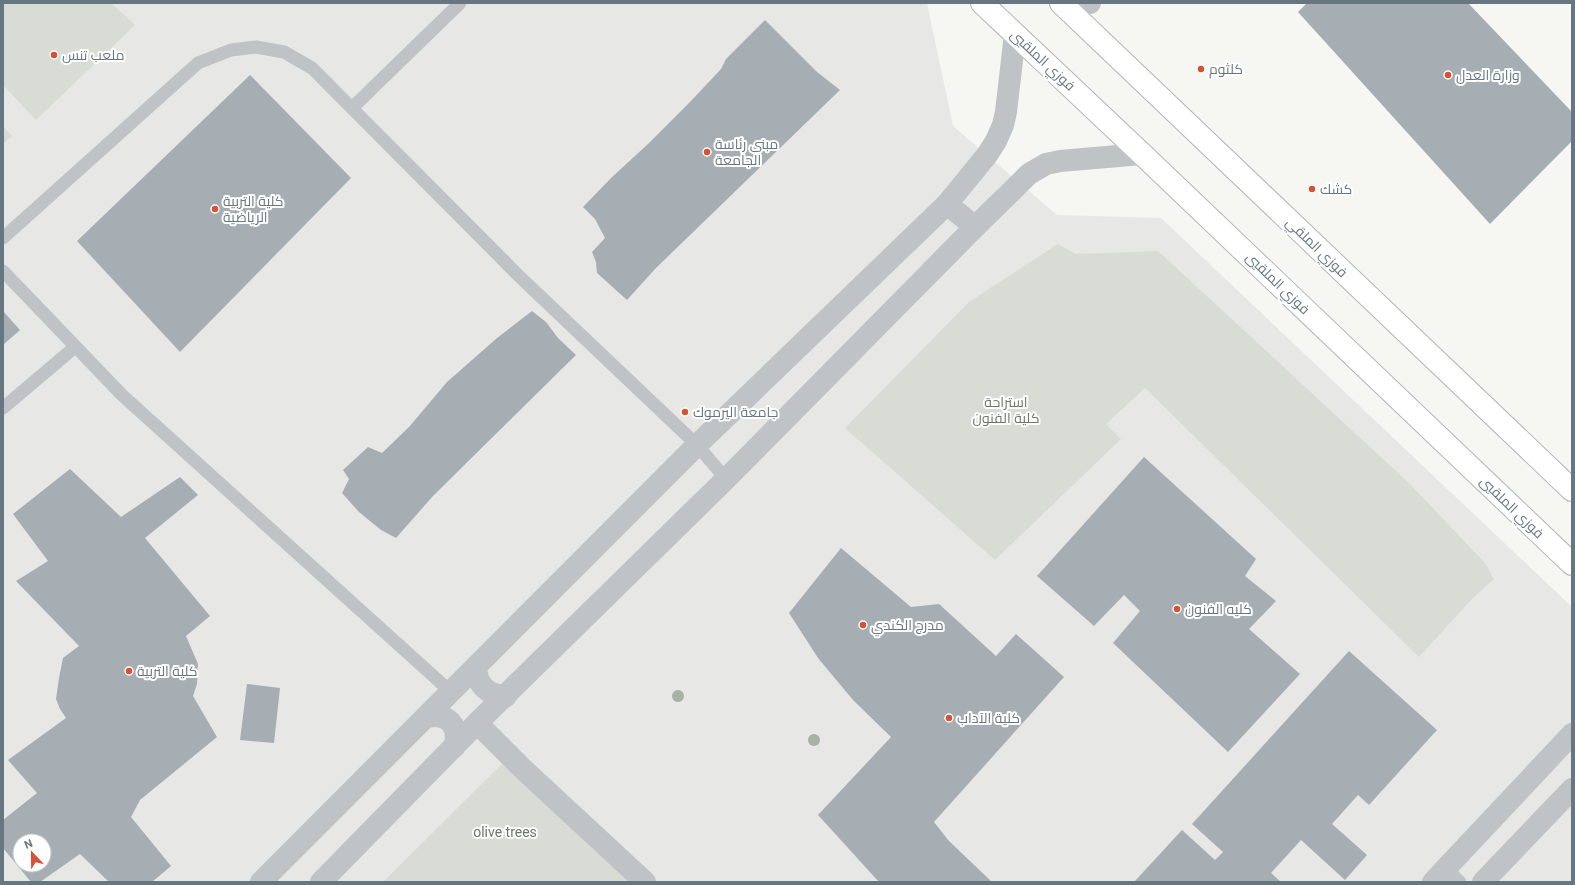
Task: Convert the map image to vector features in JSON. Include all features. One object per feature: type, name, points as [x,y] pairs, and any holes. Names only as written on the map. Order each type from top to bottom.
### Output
[{"type":"street","name":"فوزي الملقيي","points":[[982,3],[1572,564]]},
{"type":"street","name":"فوزي الملقي","points":[[1061,3],[1572,490]]},
{"type":"street","points":[[261,882],[697,445],[947,204],[996,142],[1003,125],[1006,112],[1015,34]]},
{"type":"street","points":[[321,882],[478,723],[726,479],[1029,174],[1046,164],[1060,160],[1142,154]]},
{"type":"street","points":[[947,204],[975,227]]},
{"type":"street","points":[[476,667],[479,682],[484,688],[490,693],[506,696]]},
{"type":"street","points":[[427,717],[434,715],[442,716],[454,726],[457,740],[454,747]]},
{"type":"street","points":[[478,723],[523,769],[644,882]]},
{"type":"street","points":[[1446,878],[1572,734]]},
{"type":"street","points":[[1483,882],[1572,789]]},
{"type":"lane","points":[[352,108],[460,3]]},
{"type":"lane","points":[[3,238],[198,63],[231,50],[256,47],[284,52],[312,68],[520,278],[697,445],[726,479]]},
{"type":"lane","points":[[3,271],[122,395],[451,692]]},
{"type":"lane","points":[[3,408],[75,347]]},
{"type":"shaded area","name":"جامعة اليرموك","points":[[3,3],[927,3],[953,126],[1057,215],[1161,218],[1572,607],[1572,882],[3,882]]},
{"type":"green space","name":"ملعب تنس","points":[[3,3],[111,3],[135,25],[36,120],[3,85]]},
{"type":"green space","points":[[3,126],[12,136],[3,144]]},
{"type":"green space","name":"استراحة كلية الفنون","points":[[1058,244],[1076,254],[1158,251],[1409,483],[1485,563],[1494,579],[1472,599],[1419,657],[1145,388],[1106,424],[1121,439],[995,560],[845,428],[969,302]]},
{"type":"green space","name":"olive trees","points":[[503,763],[636,882],[383,882]]},
{"type":"building","points":[[1307,3],[1468,3],[1572,112],[1572,141],[1490,224],[1298,12]]},
{"type":"building","name":"مبنى رئاسة الجامعة","points":[[765,20],[817,72],[840,90],[656,268],[627,300],[597,273],[596,262],[592,252],[605,238],[595,219],[583,207],[691,101],[721,69],[726,59]]},
{"type":"building","name":"كلية التربية الرياضية","points":[[250,75],[351,178],[180,352],[77,241]]},
{"type":"building","points":[[3,311],[20,330],[3,345]]},
{"type":"building","points":[[532,311],[546,322],[558,338],[576,355],[433,496],[396,538],[381,530],[359,512],[342,493],[349,479],[343,470],[368,447],[382,453],[409,427],[447,382],[497,338]]},
{"type":"building","points":[[1144,457],[1256,559],[1245,576],[1276,601],[1249,629],[1300,674],[1228,752],[1113,643],[1140,611],[1124,595],[1094,626],[1037,576]]},
{"type":"building","name":"كلية التربية","points":[[70,469],[121,517],[180,477],[198,495],[145,538],[210,616],[186,636],[198,664],[197,684],[193,696],[217,737],[140,800],[131,817],[171,866],[152,882],[109,882],[80,854],[40,882],[31,882],[24,873],[52,873],[52,833],[12,833],[12,859],[3,848],[3,820],[37,793],[8,760],[66,718],[56,699],[59,678],[63,658],[79,646],[16,581],[48,561],[13,514]]},
{"type":"building","name":"كلية الآداب","points":[[841,548],[911,607],[939,604],[996,656],[1016,634],[1064,677],[934,822],[949,841],[992,882],[879,882],[818,815],[891,737],[853,700],[818,658],[789,613]]},
{"type":"building","points":[[1349,651],[1437,730],[1369,805],[1358,795],[1332,824],[1367,855],[1345,880],[1301,840],[1271,873],[1281,882],[1134,882],[1182,830],[1215,860],[1223,852],[1192,824]]},
{"type":"building","points":[[247,684],[280,688],[274,743],[240,740]]},
{"type":"place","name":"ملعب تنس","points":[[54,55]]},
{"type":"place","name":"كلثوم","points":[[1201,69]]},
{"type":"place","name":"وزارة العدل","points":[[1448,75]]},
{"type":"place","name":"مبنى رئاسة الجامعة","points":[[707,152]]},
{"type":"place","name":"كشك","points":[[1312,189]]},
{"type":"place","name":"كلية التربية الرياضية","points":[[215,209]]},
{"type":"place","name":"جامعة اليرموك","points":[[685,412]]},
{"type":"place","name":"كليه الفنون","points":[[1177,609]]},
{"type":"place","name":"مدرج الكندي","points":[[863,625]]},
{"type":"place","name":"كلية التربية","points":[[129,671]]},
{"type":"place","name":"كلية الآداب","points":[[949,718]]}]
